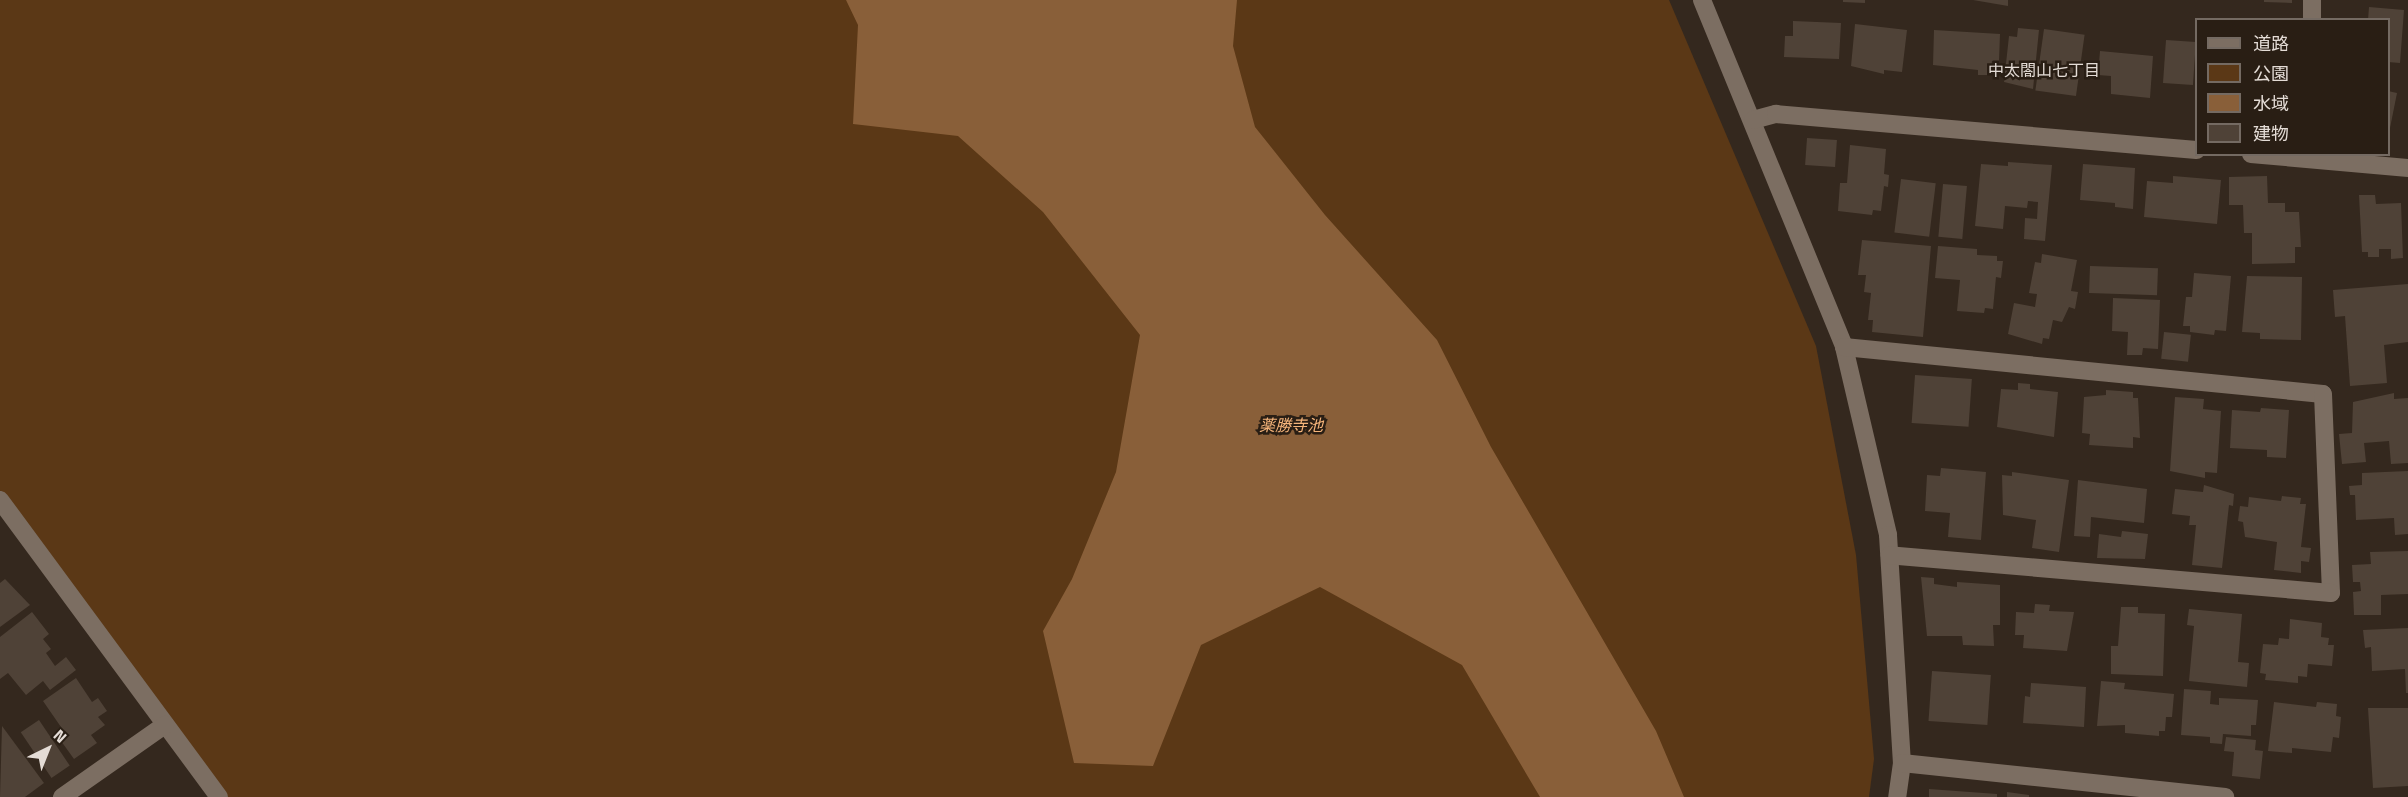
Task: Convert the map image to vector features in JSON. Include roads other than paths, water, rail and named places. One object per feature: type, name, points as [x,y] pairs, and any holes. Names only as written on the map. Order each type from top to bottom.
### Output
[{"type":"street","points":[[1702,0],[1844,346],[1888,535],[1902,763],[1898,797]]},
{"type":"street","points":[[2312,0],[2312,18]]},
{"type":"street","points":[[1753,120],[1776,114],[2195,150]]},
{"type":"street","points":[[2291,156],[2408,168]]},
{"type":"street","points":[[1844,346],[2324,394],[2331,593],[1890,555]]},
{"type":"street","points":[[0,500],[219,797]]},
{"type":"street","points":[[62,797],[165,725]]},
{"type":"street","points":[[1902,763],[2225,797]]},
{"type":"water","name":"薬勝寺池","points":[[846,0],[1237,0],[1233,46],[1255,127],[1325,215],[1437,340],[1491,447],[1656,731],[1684,797],[1540,797],[1462,665],[1320,587],[1201,645],[1153,766],[1074,763],[1043,631],[1072,579],[1116,472],[1140,335],[1043,212],[958,136],[853,124],[858,25]]},
{"type":"district","name":"中太閤山七丁目","points":[[2044,70]]}]
